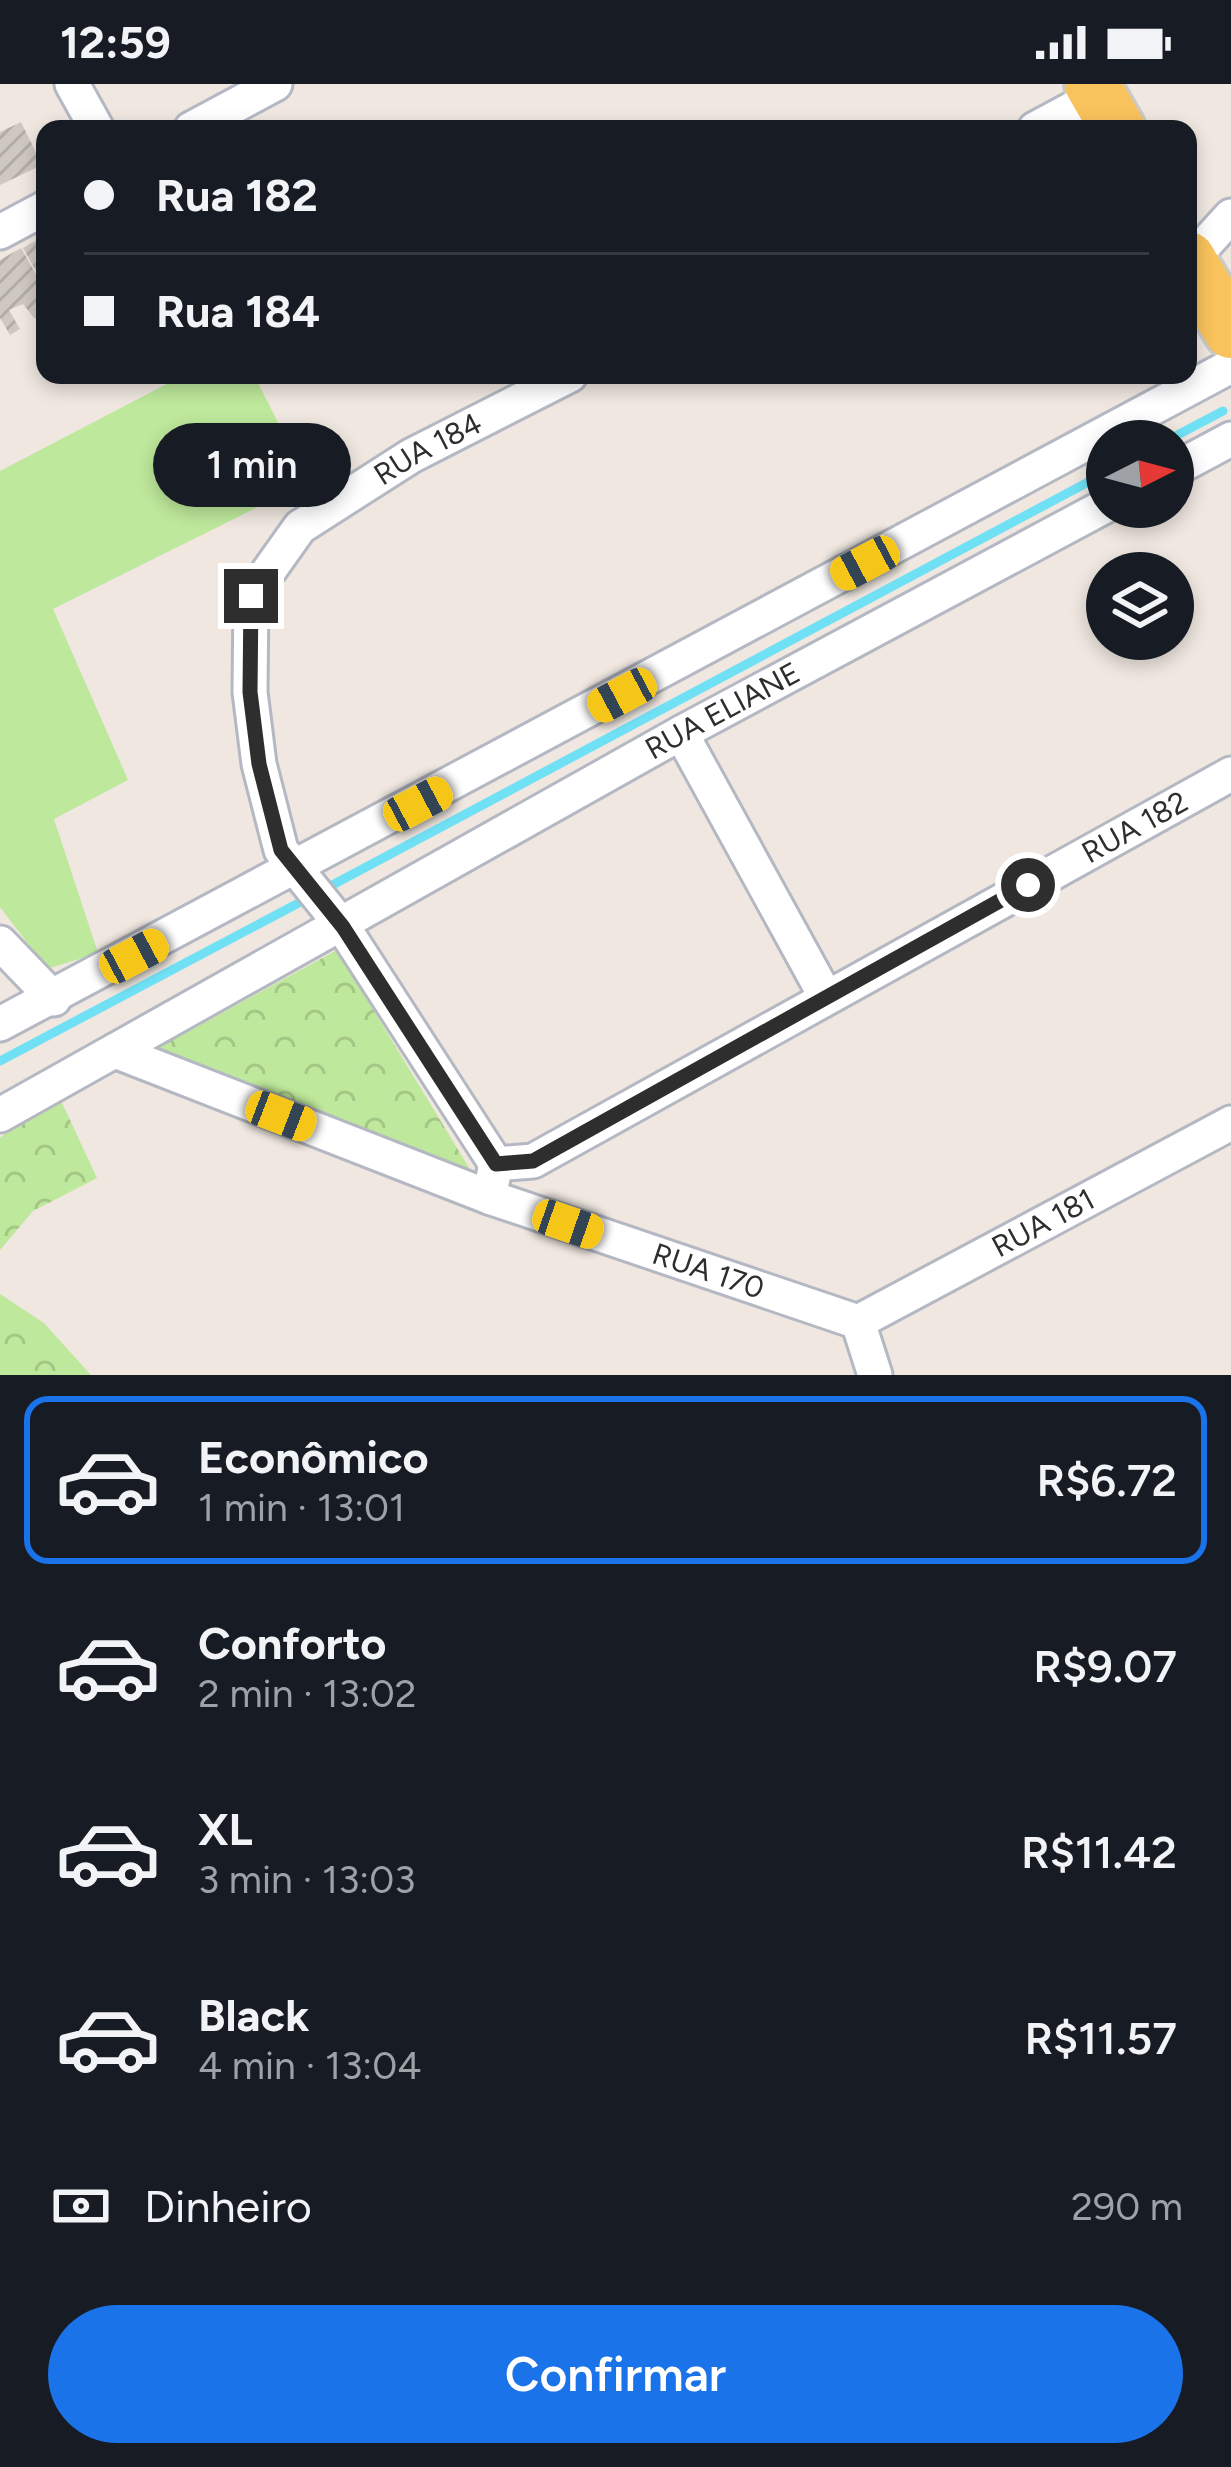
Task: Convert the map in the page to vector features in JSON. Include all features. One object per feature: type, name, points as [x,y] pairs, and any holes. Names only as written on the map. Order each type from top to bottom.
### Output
[{"type":"main road","points":[[1197,274],[1231,331]]},
{"type":"street","points":[[72,84],[92,120]]},
{"type":"street","points":[[208,120],[275,84]]},
{"type":"street","points":[[1058,120],[1103,102]]},
{"type":"street","points":[[0,232],[36,213]]},
{"type":"street","points":[[1197,252],[1231,216]]},
{"type":"street","name":"RUA ELIANE","points":[[0,1024],[296,870],[1231,366]]},
{"type":"street","name":"RUA 184","points":[[492,1181],[343,927],[281,850],[259,764],[248,669],[251,596],[300,527],[411,456],[552,384]]},
{"type":"street","points":[[1194,459],[1231,439]]},
{"type":"street","name":"RUA ELIANE","points":[[0,1115],[343,927],[681,733],[1086,516]]},
{"type":"street","points":[[681,733],[826,997]]},
{"type":"street","name":"RUA 182","points":[[492,1181],[1231,774]]},
{"type":"street","points":[[0,943],[54,999]]},
{"type":"street","name":"RUA 170","points":[[116,1051],[492,1181],[858,1322]]},
{"type":"street","name":"RUA 181","points":[[858,1322],[1231,1123]]},
{"type":"street","points":[[858,1322],[875,1375]]},
{"type":"green space","points":[[167,384],[259,384],[308,482],[53,609],[128,780],[54,819],[98,953],[47,969],[0,907],[0,471]]},
{"type":"green space","points":[[337,950],[474,1176],[147,1054]]},
{"type":"green space","points":[[57,1092],[97,1178],[33,1211],[0,1250],[0,1138],[39,1101]]},
{"type":"green space","points":[[0,1294],[44,1323],[91,1375],[0,1375]]},
{"type":"building","points":[[21,122],[36,153],[36,168],[0,185],[0,132]]},
{"type":"building","points":[[36,240],[36,271],[23,248]]},
{"type":"building","points":[[21,248],[36,274],[36,317],[23,304],[9,310],[20,329],[10,335],[0,318],[0,260]]},
{"type":"waterway","points":[[1194,426],[1223,411]]},
{"type":"waterway","points":[[323,890],[1086,483]]},
{"type":"waterway","points":[[0,1061],[308,898]]},
{"type":"route","points":[[251,596],[250,692],[259,764],[281,850],[343,927],[496,1164],[533,1161],[1028,885]]}]
